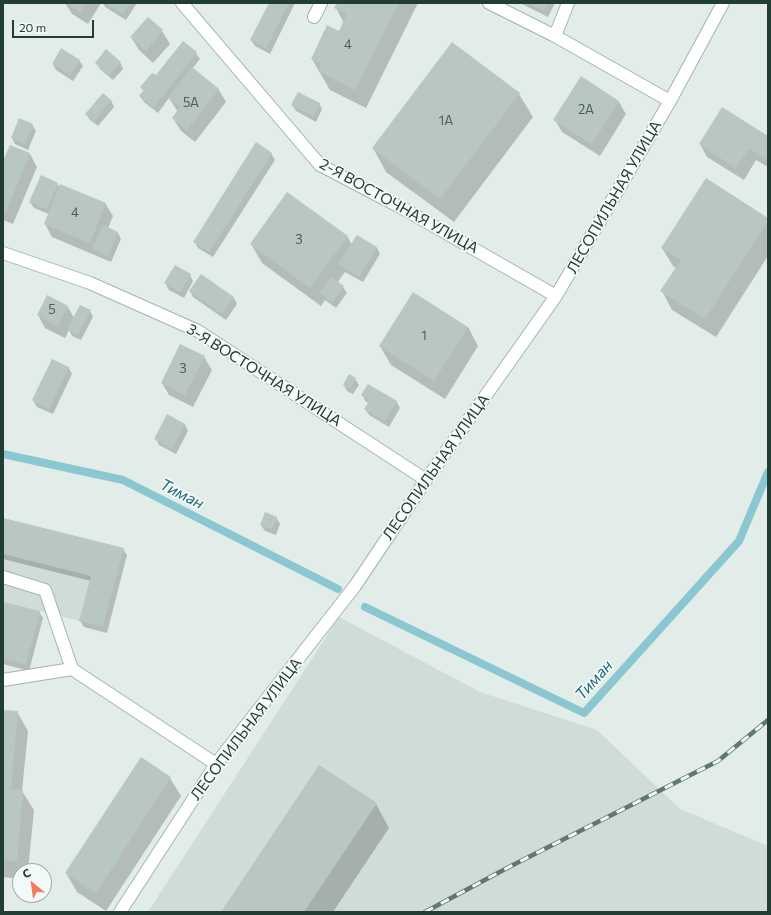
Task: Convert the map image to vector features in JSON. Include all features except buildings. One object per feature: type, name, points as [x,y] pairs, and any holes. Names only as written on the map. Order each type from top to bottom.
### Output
[{"type":"street","name":"2-Я ВОСТОЧНАЯ УЛИЦА","points":[[182,3],[320,165],[404,209],[556,296]]},
{"type":"street","points":[[314,17],[321,3]]},
{"type":"street","points":[[489,3],[555,36],[670,101]]},
{"type":"street","points":[[555,36],[568,3]]},
{"type":"street","name":"ЛЕСОПИЛЬНАЯ УЛИЦА","points":[[120,912],[216,764],[355,586],[426,480],[556,296],[670,101],[723,3]]},
{"type":"street","name":"3-Я ВОСТОЧНАЯ УЛИЦА","points":[[3,253],[90,283],[198,331],[426,480]]},
{"type":"street","points":[[3,577],[45,590],[72,669],[216,764]]},
{"type":"street","points":[[3,680],[72,669]]},
{"type":"shaded area","points":[[3,518],[124,548],[103,627],[40,611],[26,665],[3,659]]},
{"type":"shaded area","points":[[339,617],[480,692],[597,730],[680,809],[768,846],[768,912],[148,912]]},
{"type":"waterway","name":"Тиман","points":[[3,454],[123,480],[338,589]]},
{"type":"waterway","name":"Тиман","points":[[365,607],[584,713],[739,541],[768,472]]},
{"type":"railway","points":[[425,912],[509,867],[718,761],[768,720]]}]
